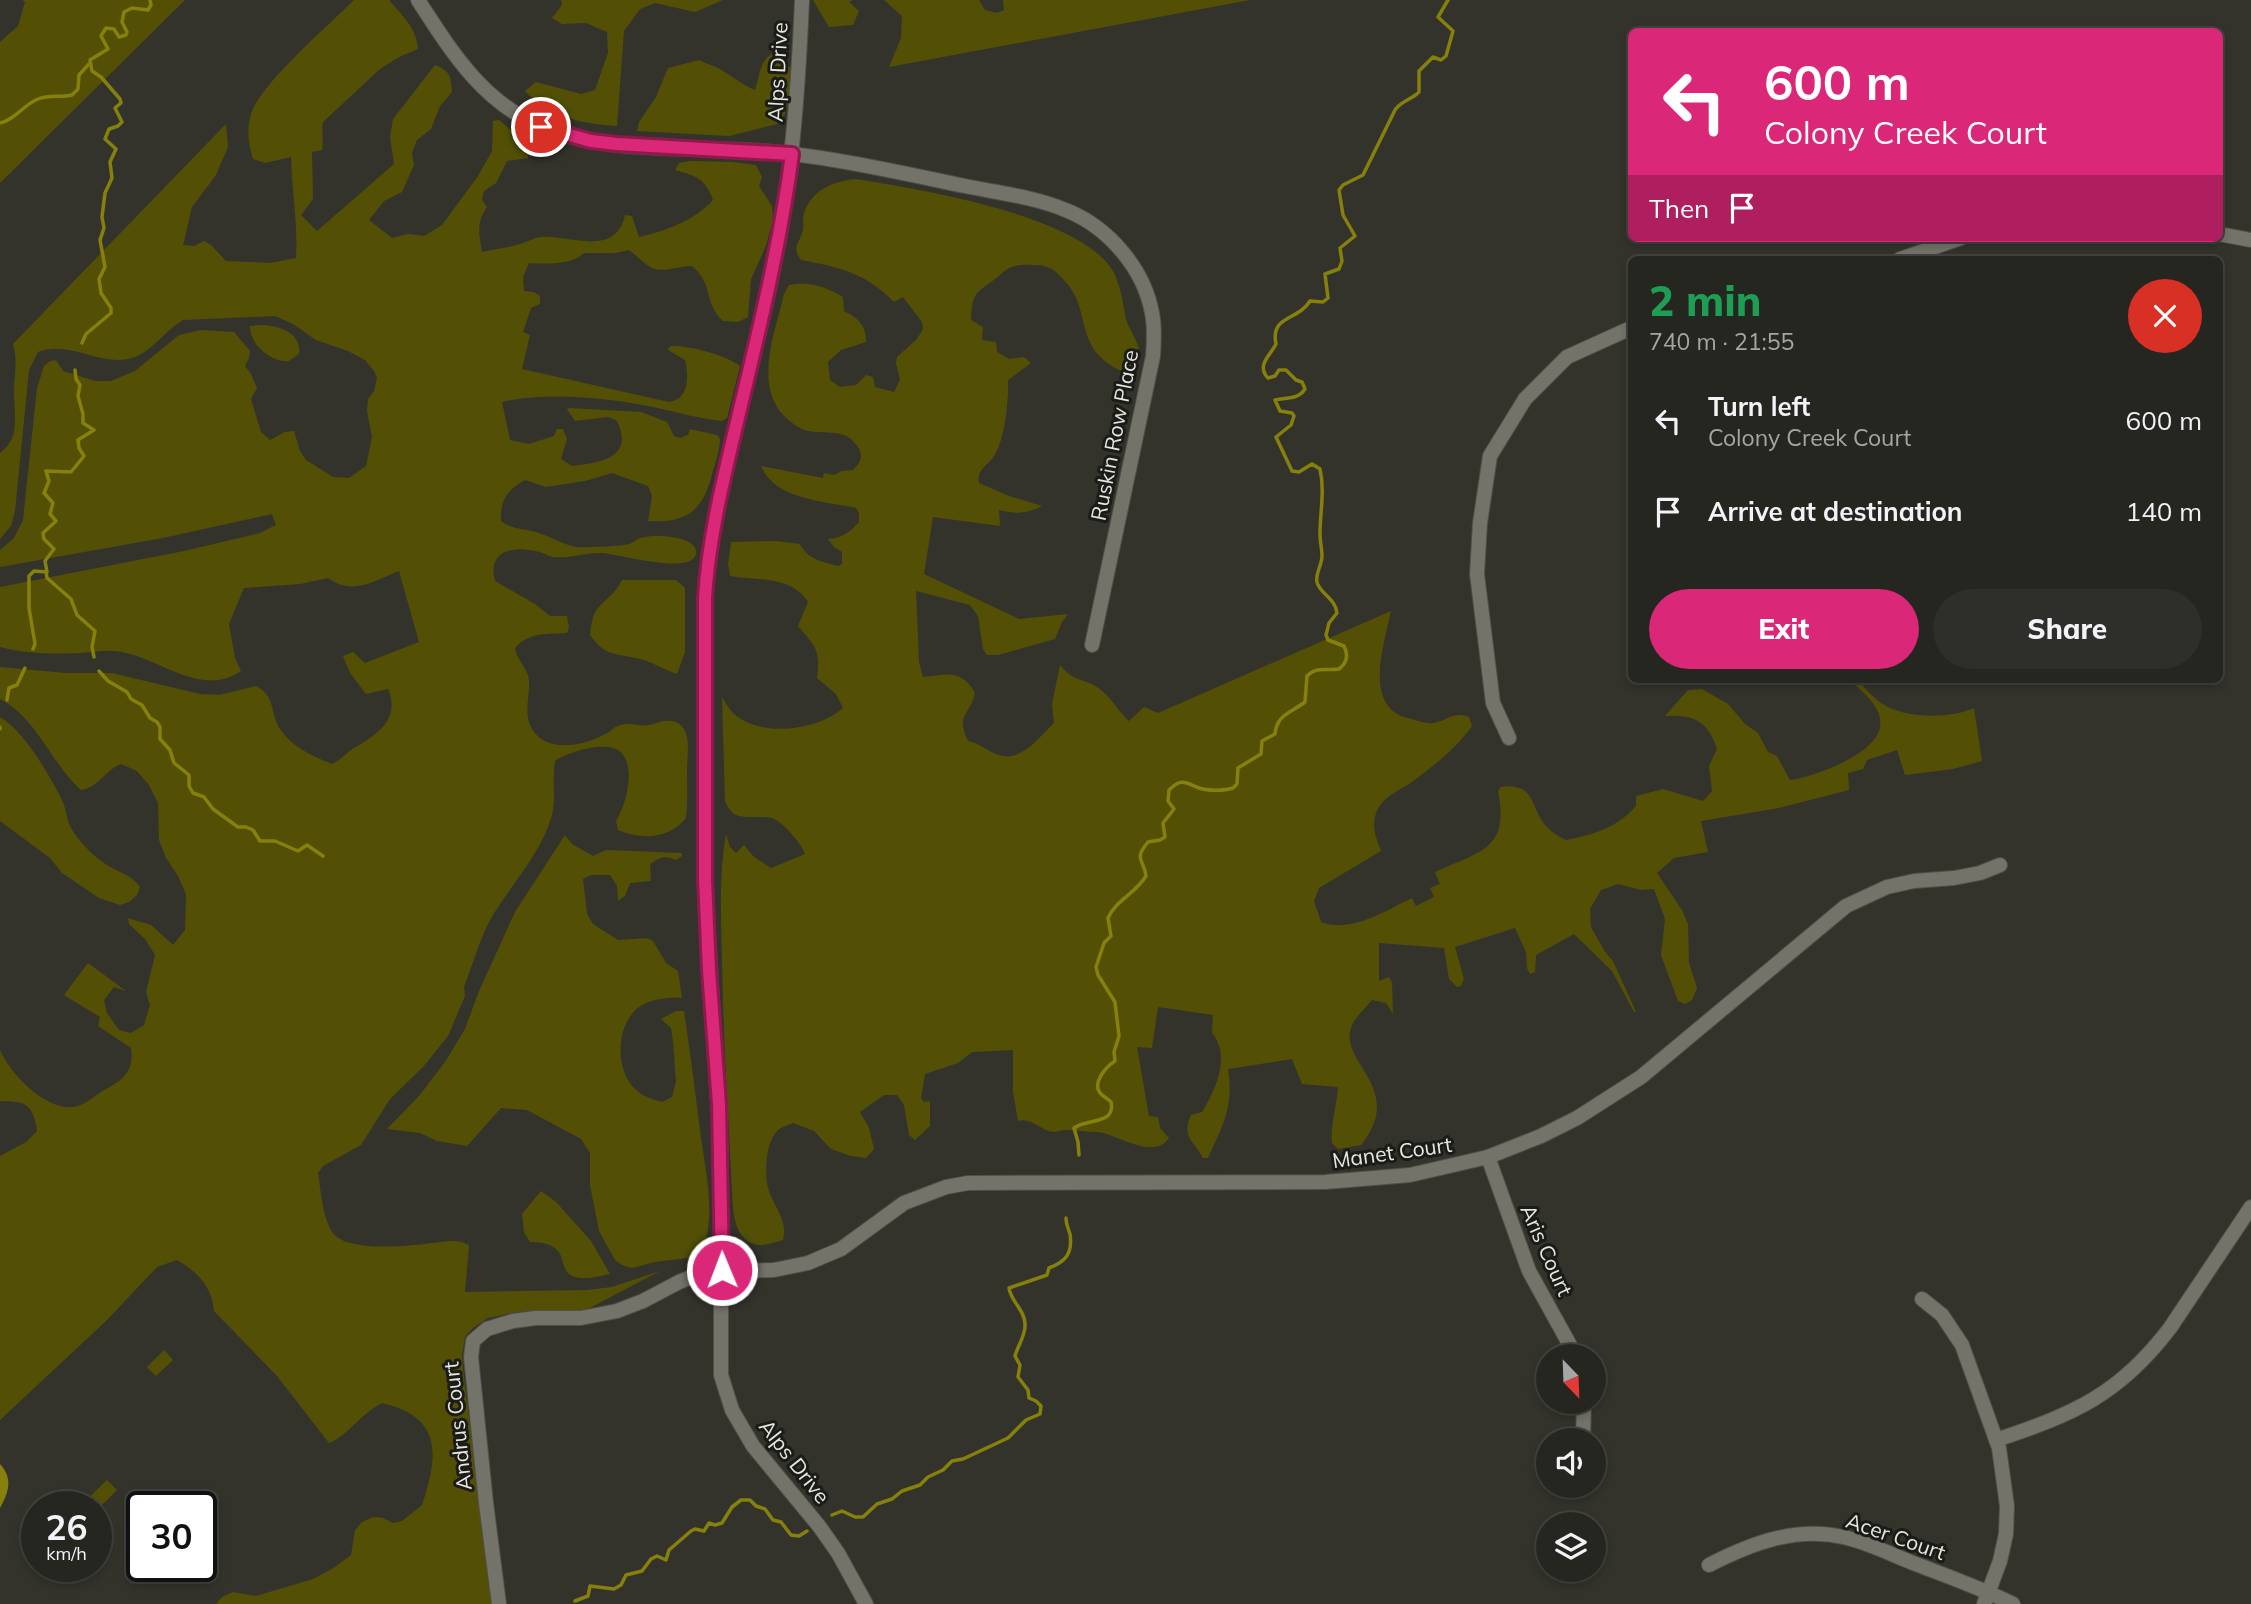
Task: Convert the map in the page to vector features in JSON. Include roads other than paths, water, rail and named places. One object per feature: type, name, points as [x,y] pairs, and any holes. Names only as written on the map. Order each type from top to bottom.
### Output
[{"type":"street","name":"Ruskin Row Place","points":[[418,0],[481,87],[509,109],[541,127],[591,141],[792,154],[925,177],[1052,205],[1082,218],[1101,230],[1117,245],[1146,291],[1152,313],[1153,356],[1092,645]]},
{"type":"street","name":"Alps Drive","points":[[802,0],[799,90],[785,210],[771,281],[715,510],[705,598],[705,879],[719,1104],[722,1270],[720,1365],[725,1393],[732,1410],[764,1461],[801,1503],[838,1553],[866,1604]]},
{"type":"street","points":[[2223,235],[2251,240]]},
{"type":"street","points":[[1909,256],[1949,242]]},
{"type":"street","points":[[1509,738],[1493,703],[1477,574],[1480,523],[1490,456],[1525,399],[1567,357],[1628,329]]},
{"type":"street","name":"Manet Court","points":[[722,1270],[774,1270],[817,1260],[841,1249],[904,1203],[946,1187],[968,1183],[1336,1182],[1410,1175],[1488,1157],[1577,1118],[1641,1077],[1846,906],[1887,887],[1980,873],[2000,865]]},
{"type":"street","name":"Aris Court","points":[[1488,1157],[1529,1271],[1569,1344]]},
{"type":"street","points":[[1996,1440],[2080,1409],[2124,1379],[2171,1328],[2251,1207]]},
{"type":"street","name":"Andrus Court","points":[[499,1604],[485,1503],[471,1357],[473,1341],[487,1329],[513,1321],[581,1318],[617,1311],[694,1275],[722,1270]]},
{"type":"street","points":[[1922,1299],[1942,1315],[1962,1345],[1996,1440],[2005,1482],[2006,1534],[2000,1561],[1986,1598]]},
{"type":"street","name":"Acer Court","points":[[1709,1565],[1749,1546],[1772,1539],[1796,1534],[1825,1534],[1857,1541],[1986,1598],[2013,1604]]},
{"type":"waterway","points":[[82,343],[86,334],[111,313],[111,308],[101,293],[99,279],[105,267],[100,240],[104,228],[102,217],[105,193],[112,178],[110,162],[116,149],[105,139],[109,129],[122,122],[115,108],[121,103],[120,99],[101,77],[92,71],[90,60],[108,49],[101,36],[106,28],[114,29],[119,37],[126,35],[122,22],[124,12],[132,8],[148,10],[150,0]]},
{"type":"waterway","points":[[1079,1155],[1074,1128],[1105,1118],[1111,1109],[1111,1102],[1099,1091],[1098,1081],[1107,1067],[1115,1061],[1114,1052],[1119,1036],[1115,1002],[1096,967],[1104,943],[1111,936],[1108,918],[1116,906],[1137,888],[1146,876],[1140,856],[1148,842],[1165,837],[1163,823],[1174,809],[1168,801],[1169,790],[1181,782],[1207,790],[1233,788],[1237,784],[1238,768],[1261,754],[1262,741],[1275,734],[1276,727],[1285,715],[1305,702],[1307,676],[1318,670],[1339,669],[1346,659],[1344,646],[1328,640],[1326,635],[1329,623],[1337,613],[1334,604],[1317,582],[1322,556],[1320,469],[1312,464],[1299,472],[1292,471],[1276,437],[1291,425],[1294,416],[1292,413],[1280,411],[1275,400],[1295,397],[1305,389],[1302,382],[1286,370],[1279,370],[1275,376],[1268,378],[1263,369],[1276,344],[1275,335],[1281,323],[1299,312],[1310,301],[1323,302],[1328,298],[1325,274],[1339,269],[1342,261],[1340,248],[1355,236],[1343,215],[1339,190],[1343,185],[1363,175],[1395,110],[1419,92],[1419,71],[1433,57],[1441,60],[1446,56],[1453,31],[1438,17],[1448,0]]},
{"type":"waterway","points":[[0,123],[38,99],[72,95],[78,89],[79,75],[89,64]]},
{"type":"waterway","points":[[33,649],[35,644],[29,608],[29,576],[34,571],[47,572],[45,561],[54,549],[44,539],[43,533],[56,521],[50,514],[53,503],[44,493],[49,481],[46,471],[71,472],[84,456],[78,440],[94,430],[83,423],[78,396],[80,385],[75,370]]},
{"type":"waterway","points":[[46,572],[47,578],[71,599],[77,615],[95,631],[92,647],[94,657]]},
{"type":"waterway","points":[[7,700],[9,688],[17,685],[25,668]]},
{"type":"waterway","points":[[99,671],[108,681],[142,705],[150,718],[157,722],[160,739],[170,750],[174,763],[189,775],[189,786],[193,793],[204,797],[213,809],[238,827],[253,830],[260,841],[275,841],[298,851],[307,845],[323,856]]},
{"type":"waterway","points":[[832,1515],[842,1511],[855,1517],[863,1517],[877,1504],[920,1485],[952,1461],[963,1459],[1008,1438],[1026,1420],[1040,1414],[1041,1406],[1029,1398],[1028,1390],[1018,1377],[1020,1365],[1015,1356],[1025,1324],[1023,1314],[1009,1288],[1047,1275],[1049,1268],[1067,1256],[1071,1241],[1066,1218]]},
{"type":"waterway","points":[[575,1601],[588,1596],[590,1586],[614,1589],[621,1585],[626,1575],[642,1571],[651,1559],[657,1556],[666,1560],[669,1550],[691,1531],[704,1531],[709,1523],[722,1523],[732,1507],[741,1500],[750,1500],[765,1509],[773,1520],[781,1522],[791,1535],[799,1536],[807,1531]]}]
